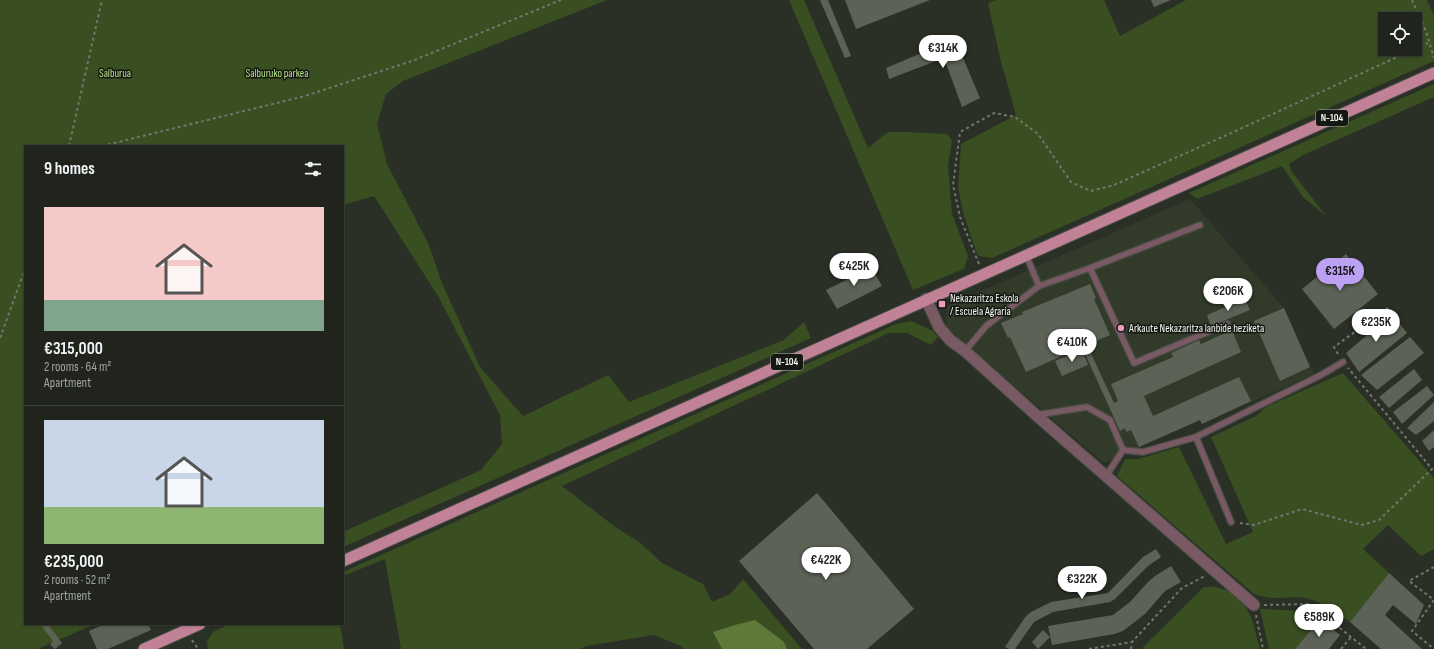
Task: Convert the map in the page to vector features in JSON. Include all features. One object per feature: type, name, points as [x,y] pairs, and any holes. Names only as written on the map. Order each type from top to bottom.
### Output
[{"type":"main road","name":"N-104","points":[[344,561],[1434,73]]},
{"type":"main road","points":[[144,649],[198,625]]},
{"type":"street","points":[[926,299],[939,327],[950,340],[1216,570],[1254,605]]},
{"type":"lane","points":[[964,351],[986,326],[1039,286],[1090,268],[1200,225]]},
{"type":"lane","points":[[1026,255],[1039,286]]},
{"type":"lane","points":[[1090,268],[1134,363],[1227,324]]},
{"type":"lane","points":[[1123,450],[1142,452],[1196,437],[1321,376],[1343,362]]},
{"type":"lane","points":[[1036,415],[1087,407],[1110,420],[1123,450]]},
{"type":"lane","points":[[1196,437],[1231,522]]},
{"type":"lane","points":[[1106,476],[1123,450]]},
{"type":"path","points":[[69,145],[102,0]]},
{"type":"path","points":[[106,145],[305,96],[412,61],[561,0]]},
{"type":"path","points":[[1412,0],[1426,32],[1428,43],[1434,58]]},
{"type":"path","points":[[983,275],[960,217],[953,185],[960,132],[994,113],[1014,117],[1038,134],[1071,182],[1091,191],[1114,185],[1222,138],[1428,43]]},
{"type":"path","points":[[0,338],[24,272]]},
{"type":"path","points":[[1388,308],[1334,347],[1343,362],[1434,472]]},
{"type":"path","points":[[1231,522],[1254,525],[1302,509],[1362,525],[1379,520],[1432,469]]},
{"type":"path","points":[[1434,567],[1409,581],[1434,600],[1412,631],[1434,649]]},
{"type":"path","points":[[1131,649],[1132,642],[1182,588],[1216,570]]},
{"type":"path","points":[[1263,649],[1254,605],[1310,604],[1366,649]]},
{"type":"path","points":[[1341,649],[1352,637]]},
{"type":"path","points":[[1088,649],[1132,642]]},
{"type":"shaded area","name":"Arkaute Nekazaritza lanbide heziketa","points":[[1190,199],[1284,308],[1314,374],[1202,424],[1200,420],[1104,463],[951,332],[946,324],[947,306]]},
{"type":"shaded area","points":[[755,620],[784,642],[787,649],[722,649],[713,632]]},
{"type":"green space","name":"Salburua","points":[[0,0],[607,0],[403,81],[386,94],[377,124],[387,164],[428,243],[442,283],[480,367],[523,416],[608,375],[629,402],[784,340],[804,322],[811,338],[344,547],[344,532],[481,470],[502,444],[500,415],[438,296],[374,196],[344,205],[344,145],[24,145],[24,625],[93,625],[38,649],[0,649]]},
{"type":"green space","points":[[789,0],[804,0],[868,148],[888,132],[947,134],[952,140],[948,166],[952,214],[968,256],[964,269],[913,290]]},
{"type":"green space","points":[[996,0],[1104,0],[1120,36],[1186,0],[1427,0],[1434,16],[1434,61],[992,258],[979,256],[976,251],[963,212],[958,187],[961,144],[1016,115],[1000,58],[988,3]]},
{"type":"green space","points":[[1434,84],[1434,97],[1303,155],[1289,164],[1292,172],[1326,216],[1303,197],[1282,166],[1197,199],[1189,193]]},
{"type":"green space","points":[[911,321],[933,331],[938,337],[931,345],[907,333],[889,333],[562,486],[614,526],[639,542],[662,563],[703,584],[712,602],[730,594],[743,579],[802,649],[787,649],[784,642],[714,632],[722,649],[684,649],[681,646],[654,635],[586,646],[580,649],[401,649],[385,559],[344,576],[344,572],[896,324]]},
{"type":"green space","points":[[1343,373],[1434,478],[1434,549],[1421,556],[1388,525],[1363,549],[1389,573],[1350,622],[1324,605],[1306,598],[1268,598],[1254,594],[1117,476],[1125,459],[1138,459],[1179,447],[1226,544],[1253,532],[1211,437],[1256,416],[1266,407]]},
{"type":"green space","points":[[1204,587],[1216,587],[1229,591],[1244,603],[1252,620],[1260,649],[1143,649],[1143,647]]},
{"type":"green space","points":[[1260,609],[1307,611],[1320,619],[1295,649],[1269,649]]},
{"type":"green space","points":[[227,625],[340,625],[344,649],[208,649],[207,641],[213,632]]},
{"type":"building","points":[[820,0],[828,0],[851,56],[845,58]]},
{"type":"building","points":[[845,0],[930,0],[856,29]]},
{"type":"building","points":[[1151,0],[1171,0],[1154,7]]},
{"type":"building","points":[[955,39],[980,98],[962,107],[944,58],[889,79],[886,68]]},
{"type":"building","points":[[1346,254],[1378,294],[1334,329],[1302,289]]},
{"type":"building","points":[[871,267],[882,286],[837,309],[826,290],[848,279],[844,273],[855,268],[860,273]]},
{"type":"building","points":[[1090,284],[1096,298],[1094,299],[1110,335],[1087,345],[1114,403],[1118,401],[1111,384],[1173,357],[1171,353],[1199,340],[1201,344],[1232,330],[1241,352],[1144,396],[1153,416],[1239,377],[1251,401],[1202,424],[1200,420],[1139,447],[1131,430],[1126,432],[1125,428],[1120,431],[1082,347],[1026,372],[1010,337],[1008,338],[1001,323],[1023,314],[1022,312]]},
{"type":"building","points":[[1245,299],[1250,310],[1211,326],[1207,315]]},
{"type":"building","points":[[1284,308],[1310,367],[1280,381],[1254,321]]},
{"type":"building","points":[[1392,314],[1407,333],[1359,372],[1346,353]]},
{"type":"building","points":[[1410,337],[1424,353],[1377,390],[1361,375]]},
{"type":"building","points":[[1082,349],[1088,365],[1062,376],[1055,361]]},
{"type":"building","points":[[1414,369],[1422,380],[1389,408],[1379,397]]},
{"type":"building","points":[[1427,386],[1434,395],[1402,424],[1393,412]]},
{"type":"building","points":[[1434,402],[1434,421],[1416,435],[1407,428]]},
{"type":"building","points":[[1434,430],[1434,447],[1429,451],[1422,441]]},
{"type":"building","points":[[817,493],[914,609],[867,649],[814,649],[739,561]]},
{"type":"building","points":[[1156,549],[1161,557],[1148,566],[1115,599],[1110,602],[1053,612],[1034,622],[1015,649],[1005,647],[1026,616],[1031,612],[1051,602],[1108,593],[1143,557]]},
{"type":"building","points":[[1171,566],[1181,582],[1165,591],[1145,614],[1123,631],[1114,634],[1052,645],[1048,626],[1113,615],[1130,602],[1155,576]]},
{"type":"building","points":[[1389,573],[1424,605],[1416,624],[1393,605],[1385,615],[1422,649],[1381,649],[1350,622]]},
{"type":"building","points":[[1320,619],[1340,635],[1329,649],[1295,649]]},
{"type":"building","points":[[49,625],[62,643],[55,649],[50,645],[53,641],[42,627]]},
{"type":"building","points":[[103,625],[148,625],[151,630],[108,649],[97,649],[89,631]]},
{"type":"building","points":[[1043,630],[1050,637],[1038,649],[1032,642]]},
{"type":"place","name":"Nekazaritza Eskola / Escuela Agraria","points":[[942,304]]},
{"type":"place","name":"Arkaute Nekazaritza lanbide heziketa","points":[[1121,328]]},
{"type":"park label","name":"Salburuko parkea","points":[[277,73]]}]
